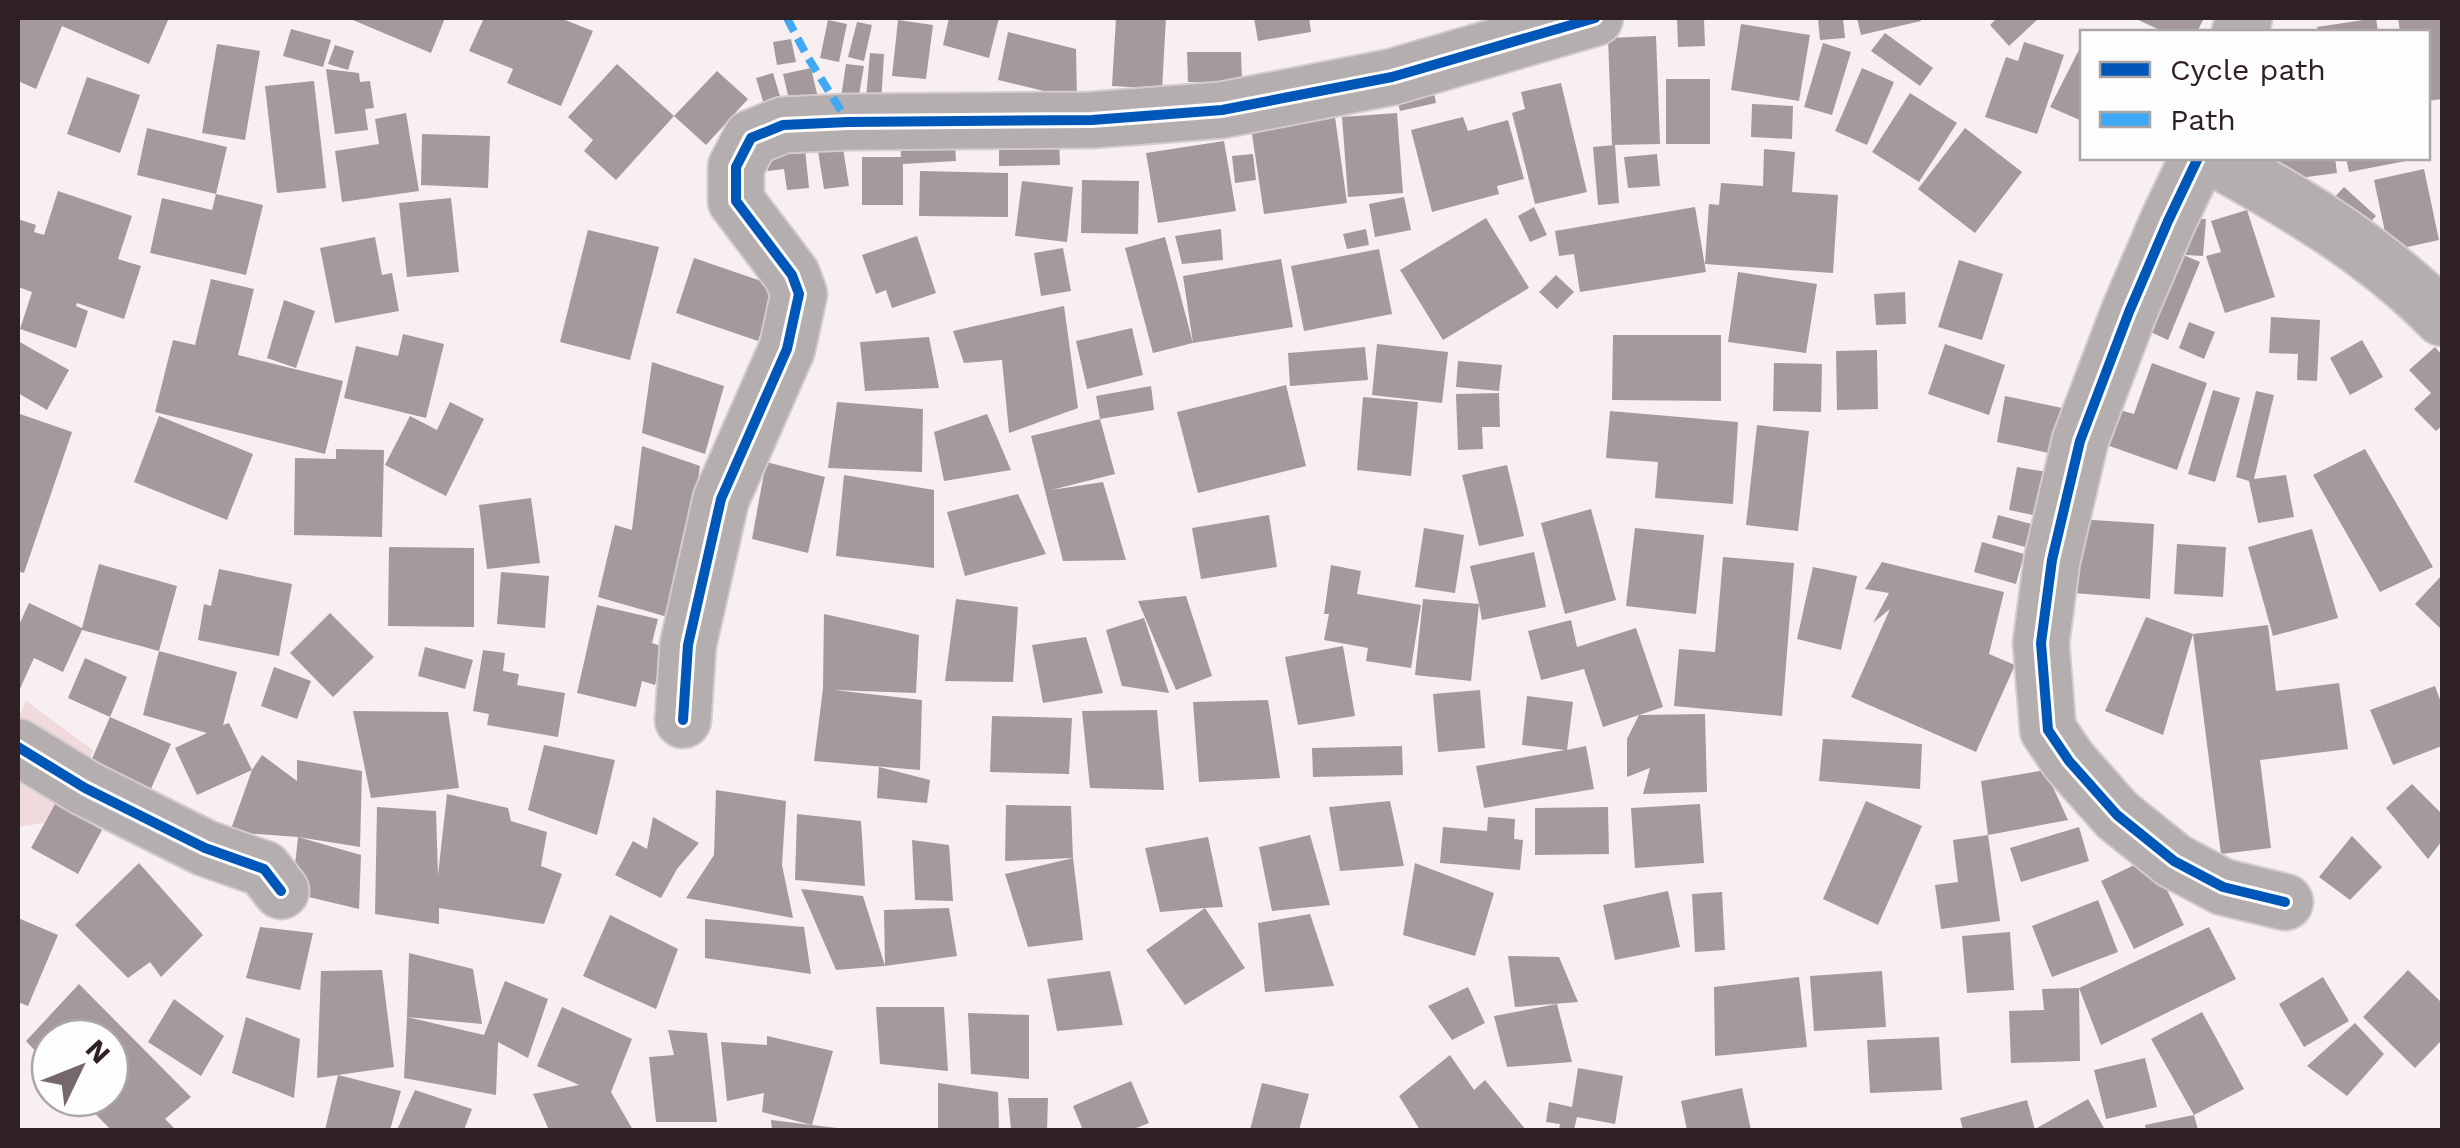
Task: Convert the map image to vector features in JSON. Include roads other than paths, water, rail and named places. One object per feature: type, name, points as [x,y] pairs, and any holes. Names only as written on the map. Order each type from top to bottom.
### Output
[{"type":"street","points":[[683,720],[688,645],[721,500],[787,349],[799,294],[792,274],[736,200],[736,167],[751,138],[783,125],[1092,120],[1222,110],[1392,77],[1596,18]]},
{"type":"street","points":[[2197,160],[2129,312],[2080,441],[2050,577],[2041,644],[2048,730],[2069,761],[2117,815],[2174,861],[2224,888],[2284,902]]},
{"type":"street","points":[[2218,160],[2336,230],[2387,268],[2442,318]]},
{"type":"street","points":[[18,746],[85,788],[205,848],[264,868],[280,891]]}]
